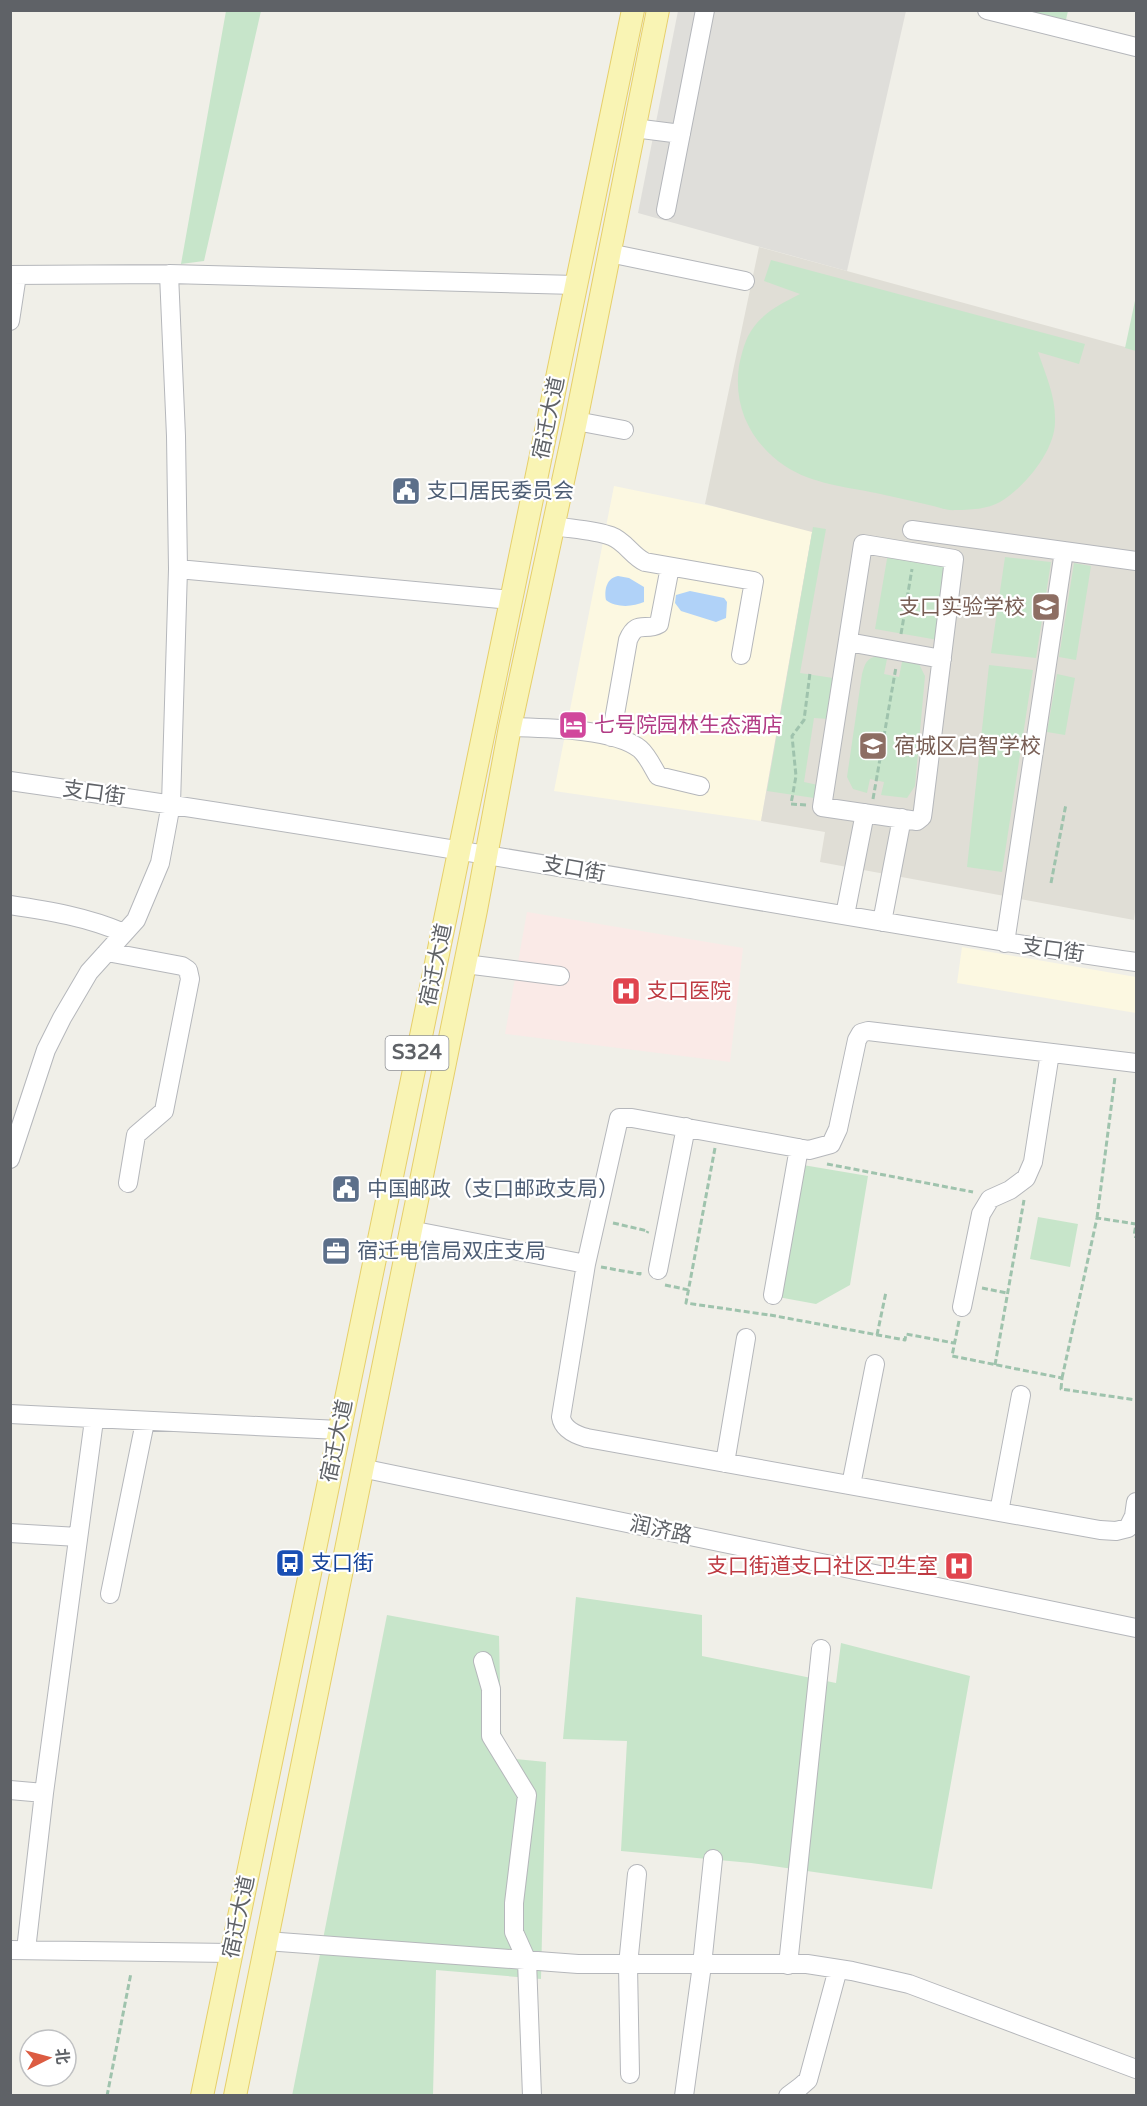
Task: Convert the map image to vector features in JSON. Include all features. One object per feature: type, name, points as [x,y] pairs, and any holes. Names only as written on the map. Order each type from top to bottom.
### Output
[{"type":"main road","name":"宿迁大道","points":[[202,2096],[633,10]]},
{"type":"main road","name":"宿迁大道","points":[[235,2096],[465,964],[510,727],[576,422],[658,10]]},
{"type":"street","points":[[666,210],[705,10]]},
{"type":"street","points":[[987,10],[1137,47]]},
{"type":"street","points":[[634,128],[681,134]]},
{"type":"street","points":[[609,253],[746,281]]},
{"type":"street","points":[[10,321],[14,275],[169,274],[576,285]]},
{"type":"street","points":[[10,1159],[46,1050],[62,1018],[89,972],[136,920],[160,863],[171,804],[178,568],[176,436],[169,274]]},
{"type":"street","points":[[576,422],[624,430]]},
{"type":"street","points":[[554,526],[612,537],[625,545],[639,559],[670,567],[754,581],[741,655]]},
{"type":"street","points":[[912,530],[1137,561]]},
{"type":"street","points":[[863,544],[915,553],[954,559],[922,817],[918,821],[822,807],[863,544]]},
{"type":"street","points":[[1005,943],[1064,551]]},
{"type":"street","points":[[611,737],[628,640],[636,628],[656,627],[659,624],[670,567]]},
{"type":"street","points":[[178,568],[511,600]]},
{"type":"street","points":[[848,642],[942,659]]},
{"type":"street","points":[[510,727],[561,729],[624,740],[641,750],[658,776],[700,786]]},
{"type":"street","name":"支口街","points":[[10,781],[459,850],[1005,943],[1137,962]]},
{"type":"street","points":[[846,915],[868,814]]},
{"type":"street","points":[[882,922],[902,818]]},
{"type":"street","points":[[10,904],[60,912],[124,933]]},
{"type":"street","points":[[107,952],[182,966],[188,970],[190,979],[164,1111],[136,1135],[128,1183]]},
{"type":"street","points":[[465,964],[561,976]]},
{"type":"street","points":[[1137,1064],[868,1031],[861,1033],[857,1040],[838,1129],[831,1144],[798,1153],[718,1133],[632,1118],[619,1118],[586,1264],[562,1422],[571,1432],[587,1438],[1116,1531],[1128,1528],[1137,1502]]},
{"type":"street","points":[[962,1307],[981,1214],[990,1199],[1010,1190],[1026,1178],[1033,1162],[1050,1053]]},
{"type":"street","points":[[650,1266],[686,1127]]},
{"type":"street","points":[[773,1295],[798,1153]]},
{"type":"street","points":[[410,1230],[586,1264]]},
{"type":"street","points":[[725,1463],[746,1338]]},
{"type":"street","points":[[851,1485],[875,1364]]},
{"type":"street","points":[[999,1512],[1021,1395]]},
{"type":"street","points":[[10,1414],[94,1420],[339,1430]]},
{"type":"street","points":[[94,1420],[44,1793],[18,1950],[231,1953]]},
{"type":"street","points":[[110,1594],[145,1422]]},
{"type":"street","name":"润济路","points":[[361,1468],[1137,1628]]},
{"type":"street","points":[[10,1533],[78,1538]]},
{"type":"street","points":[[788,1965],[821,1649]]},
{"type":"street","points":[[483,1661],[491,1689],[491,1736],[527,1796],[514,1903],[514,1932],[527,1961],[532,2096]]},
{"type":"street","points":[[10,1790],[44,1793]]},
{"type":"street","points":[[684,2096],[702,1965],[713,1859]]},
{"type":"street","points":[[630,2074],[628,1965],[637,1874]]},
{"type":"street","points":[[266,1941],[527,1961],[628,1965],[807,1965],[838,1969],[909,1984],[1137,2069]]},
{"type":"street","points":[[788,2096],[808,2080],[838,1969]]},
{"type":"path","points":[[868,814],[915,553]]},
{"type":"path","points":[[810,673],[804,720],[792,736],[796,776],[791,804],[822,807]]},
{"type":"path","points":[[1051,883],[1066,804]]},
{"type":"path","points":[[1117,1061],[1096,1218],[1061,1389],[1137,1400]]},
{"type":"path","points":[[718,1133],[686,1303],[769,1315],[905,1340],[906,1334],[954,1343]]},
{"type":"path","points":[[798,1153],[996,1196]]},
{"type":"path","points":[[994,1365],[1029,1172]]},
{"type":"path","points":[[1096,1218],[1136,1224],[1134,1236],[1137,1237]]},
{"type":"path","points":[[596,1220],[648,1231],[646,1241]]},
{"type":"path","points":[[586,1264],[640,1274],[650,1266]]},
{"type":"path","points":[[966,1285],[1007,1293]]},
{"type":"path","points":[[877,1335],[886,1292]]},
{"type":"path","points":[[769,1315],[773,1295]]},
{"type":"path","points":[[962,1307],[952,1356],[1062,1378]]},
{"type":"path","points":[[107,2096],[130,1973]]},
{"type":"shaded area","points":[[678,11],[906,11],[847,271],[638,213]]},
{"type":"shaded area","name":"支口实验学校","points":[[759,247],[1136,350],[1136,904],[1134,920],[820,862],[825,832],[761,821],[812,532],[705,504]]},
{"type":"shaded area","points":[[614,486],[813,527],[761,821],[554,791]]},
{"type":"shaded area","name":"支口医院","points":[[527,912],[743,948],[730,1062],[505,1034]]},
{"type":"shaded area","points":[[962,947],[1136,977],[1136,1013],[957,983]]},
{"type":"green space","points":[[226,11],[261,11],[204,261],[181,264]]},
{"type":"green space","points":[[1009,11],[1068,11],[1065,24]]},
{"type":"green space","points":[[771,260],[1085,344],[1079,364],[1038,352],[1052,395],[1055,422],[1050,445],[1037,468],[1019,488],[1000,502],[979,509],[949,510],[818,481],[795,472],[773,457],[747,423],[739,396],[738,381],[743,351],[753,328],[769,312],[800,294],[764,281]]},
{"type":"green space","points":[[1136,296],[1136,351],[1125,348]]},
{"type":"green space","points":[[813,527],[826,529],[800,673],[833,678],[828,719],[814,718],[804,782],[818,785],[814,798],[767,791]]},
{"type":"green space","points":[[888,553],[951,564],[938,640],[875,629]]},
{"type":"green space","points":[[1005,557],[1051,562],[1036,658],[991,653]]},
{"type":"green space","points":[[1074,563],[1091,566],[1076,660],[1059,657]]},
{"type":"green space","points":[[878,656],[887,659],[884,674],[899,677],[902,662],[912,661],[919,664],[925,676],[915,786],[907,798],[881,795],[884,782],[870,779],[867,793],[853,789],[847,777],[862,674],[868,660]]},
{"type":"green space","points":[[989,665],[1033,670],[1002,872],[967,867]]},
{"type":"green space","points":[[1057,674],[1075,678],[1065,735],[1047,732]]},
{"type":"green space","points":[[803,1165],[868,1176],[850,1285],[816,1304],[778,1297]]},
{"type":"green space","points":[[1038,1217],[1078,1224],[1070,1267],[1030,1259]]},
{"type":"green space","points":[[576,1597],[702,1615],[702,1656],[836,1683],[841,1643],[970,1676],[932,1889],[751,1863],[621,1851],[627,1741],[563,1739]]},
{"type":"green space","points":[[387,1615],[499,1636],[501,1730],[505,1758],[546,1762],[541,1979],[436,1970],[433,2095],[292,2096]]},
{"type":"water","points":[[618,576],[629,578],[644,587],[644,602],[625,606],[606,600],[607,585],[611,579]]},
{"type":"water","points":[[690,591],[724,598],[727,602],[726,618],[716,622],[681,611],[675,603],[676,595]]},
{"type":"place","name":"支口居民委员会","points":[[406,491]]},
{"type":"place","name":"支口实验学校","points":[[1046,607]]},
{"type":"place","name":"七号院园林生态酒店","points":[[573,725]]},
{"type":"place","name":"宿城区启智学校","points":[[873,746]]},
{"type":"place","name":"支口医院","points":[[626,991]]},
{"type":"place","name":"中国邮政（支口邮政支局）","points":[[346,1189]]},
{"type":"place","name":"宿迁电信局双庄支局","points":[[336,1251]]},
{"type":"place","name":"支口街","points":[[290,1563]]},
{"type":"place","name":"支口街道支口社区卫生室","points":[[959,1566]]}]
